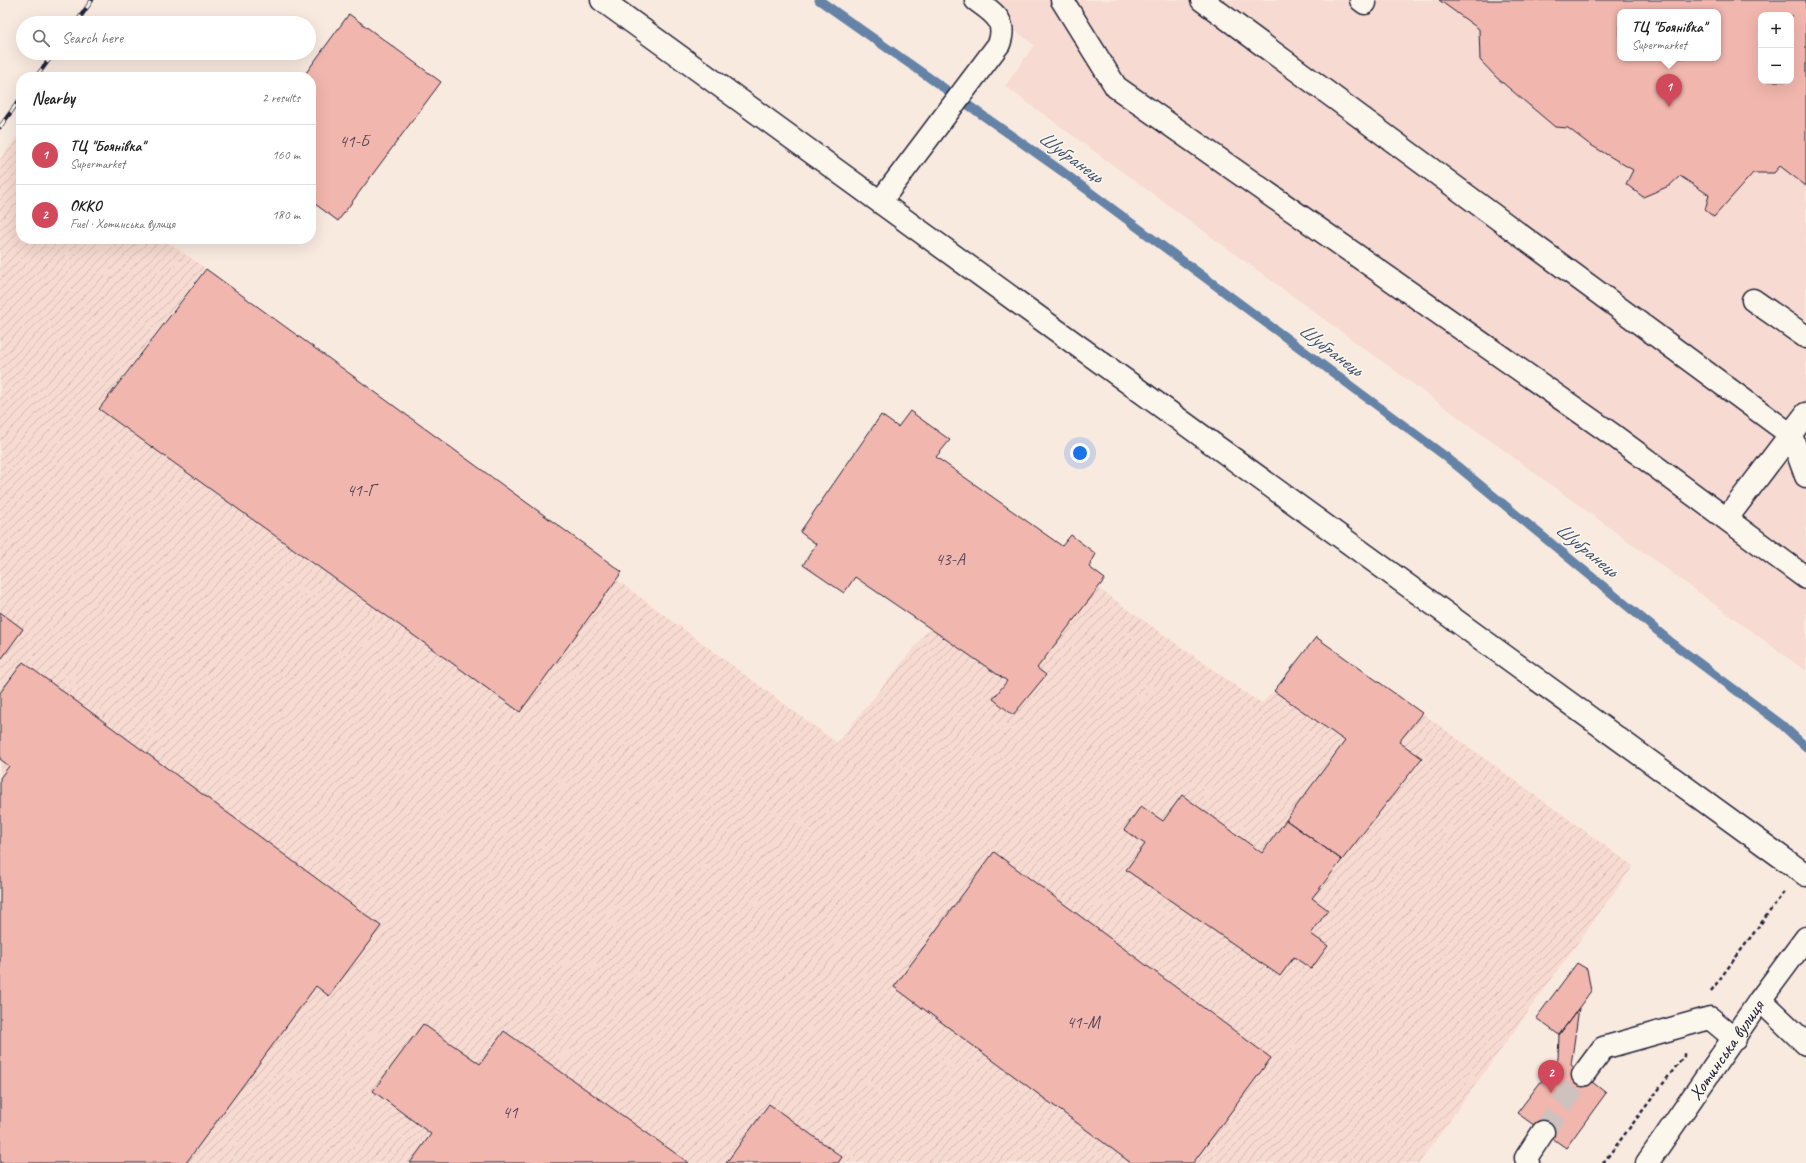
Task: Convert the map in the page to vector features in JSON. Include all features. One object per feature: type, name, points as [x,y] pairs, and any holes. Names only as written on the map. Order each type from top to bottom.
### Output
[{"type":"main road","points":[[602,0],[1806,875]]},
{"type":"main road","points":[[880,202],[912,158],[987,62],[999,44],[1003,35],[1001,22],[994,14],[976,0]]},
{"type":"main road","points":[[1062,0],[1116,87],[1612,435],[1727,518],[1806,578]]},
{"type":"main road","points":[[1202,0],[1791,435],[1806,476]]},
{"type":"main road","points":[[1753,300],[1806,337]]},
{"type":"main road","points":[[1727,518],[1806,414]]},
{"type":"main road","name":"Хотинська вулиця","points":[[1647,1163],[1735,1039],[1760,1000],[1806,938]]},
{"type":"main road","points":[[1760,1000],[1806,1044]]},
{"type":"main road","points":[[1583,1075],[1603,1048],[1710,1018],[1735,1039]]},
{"type":"main road","points":[[1528,1163],[1526,1158],[1543,1132]]},
{"type":"shaded area","points":[[976,0],[1806,0],[1806,671],[1005,86],[1034,45]]},
{"type":"shaded area","points":[[16,138],[16,244],[170,244],[205,268],[98,409],[520,712],[617,580],[837,743],[930,628],[1007,681],[993,699],[1012,715],[1037,668],[1098,588],[1250,696],[1262,703],[1274,691],[1345,741],[1262,852],[1182,796],[1163,821],[1141,807],[1124,829],[1145,844],[1280,975],[1294,957],[1311,969],[1327,946],[1311,934],[1328,910],[1312,898],[1422,759],[1399,742],[1422,713],[1633,866],[1419,1163],[0,1163],[0,160]]},
{"type":"building","points":[[1439,0],[1806,0],[1806,186],[1780,166],[1774,173],[1753,173],[1714,217],[1705,210],[1709,195],[1680,176],[1669,186],[1643,197],[1626,184],[1633,170],[1589,144],[1568,128],[1555,127],[1497,78],[1480,60],[1479,29]]},
{"type":"building","points":[[349,14],[441,82],[338,221],[316,205],[316,72],[307,72]]},
{"type":"building","points":[[206,269],[622,572],[520,712],[99,409]]},
{"type":"building","points":[[910,411],[950,440],[936,457],[1062,546],[1071,535],[1096,554],[1089,567],[1105,579],[1037,668],[1046,675],[1013,715],[993,699],[1007,681],[855,577],[844,593],[803,565],[816,544],[800,532],[881,415],[898,427]]},
{"type":"building","points":[[0,612],[23,629],[0,661]]},
{"type":"building","points":[[1316,637],[1422,713],[1399,742],[1422,758],[1342,860],[1286,820],[1345,741],[1274,691]]},
{"type":"building","points":[[23,662],[381,926],[329,996],[316,986],[186,1163],[0,1163],[0,778],[9,766],[0,759],[0,693]]},
{"type":"building","points":[[1182,795],[1262,853],[1286,820],[1342,860],[1312,898],[1328,910],[1311,934],[1328,946],[1311,969],[1294,957],[1280,976],[1126,870],[1145,844],[1124,830],[1141,806],[1163,821]]},
{"type":"building","points":[[994,852],[1271,1058],[1193,1163],[1131,1163],[894,987]]},
{"type":"building","points":[[1577,963],[1587,969],[1591,991],[1559,1035],[1536,1018]]},
{"type":"building","points":[[1579,1008],[1571,1065],[1606,1093],[1566,1148],[1517,1113],[1558,1059],[1559,1035]]},
{"type":"building","points":[[423,1024],[480,1064],[504,1031],[689,1163],[410,1163],[431,1134],[373,1091]]},
{"type":"building","points":[[769,1104],[842,1157],[838,1163],[726,1163]]},
{"type":"waterway","name":"Шубранець","points":[[819,0],[1063,172],[1445,456],[1671,642],[1781,724],[1806,747]]},
{"type":"tunnel","points":[[1543,1132],[1583,1075]]},
{"type":"railway","points":[[81,16],[92,0]]},
{"type":"railway","points":[[40,72],[49,60]]},
{"type":"railway","points":[[0,127],[16,105]]},
{"type":"place","name":"ТЦ \"Боянівка\"","points":[[1669,107]]},
{"type":"place","name":"ОККО","points":[[1551,1093]]}]
